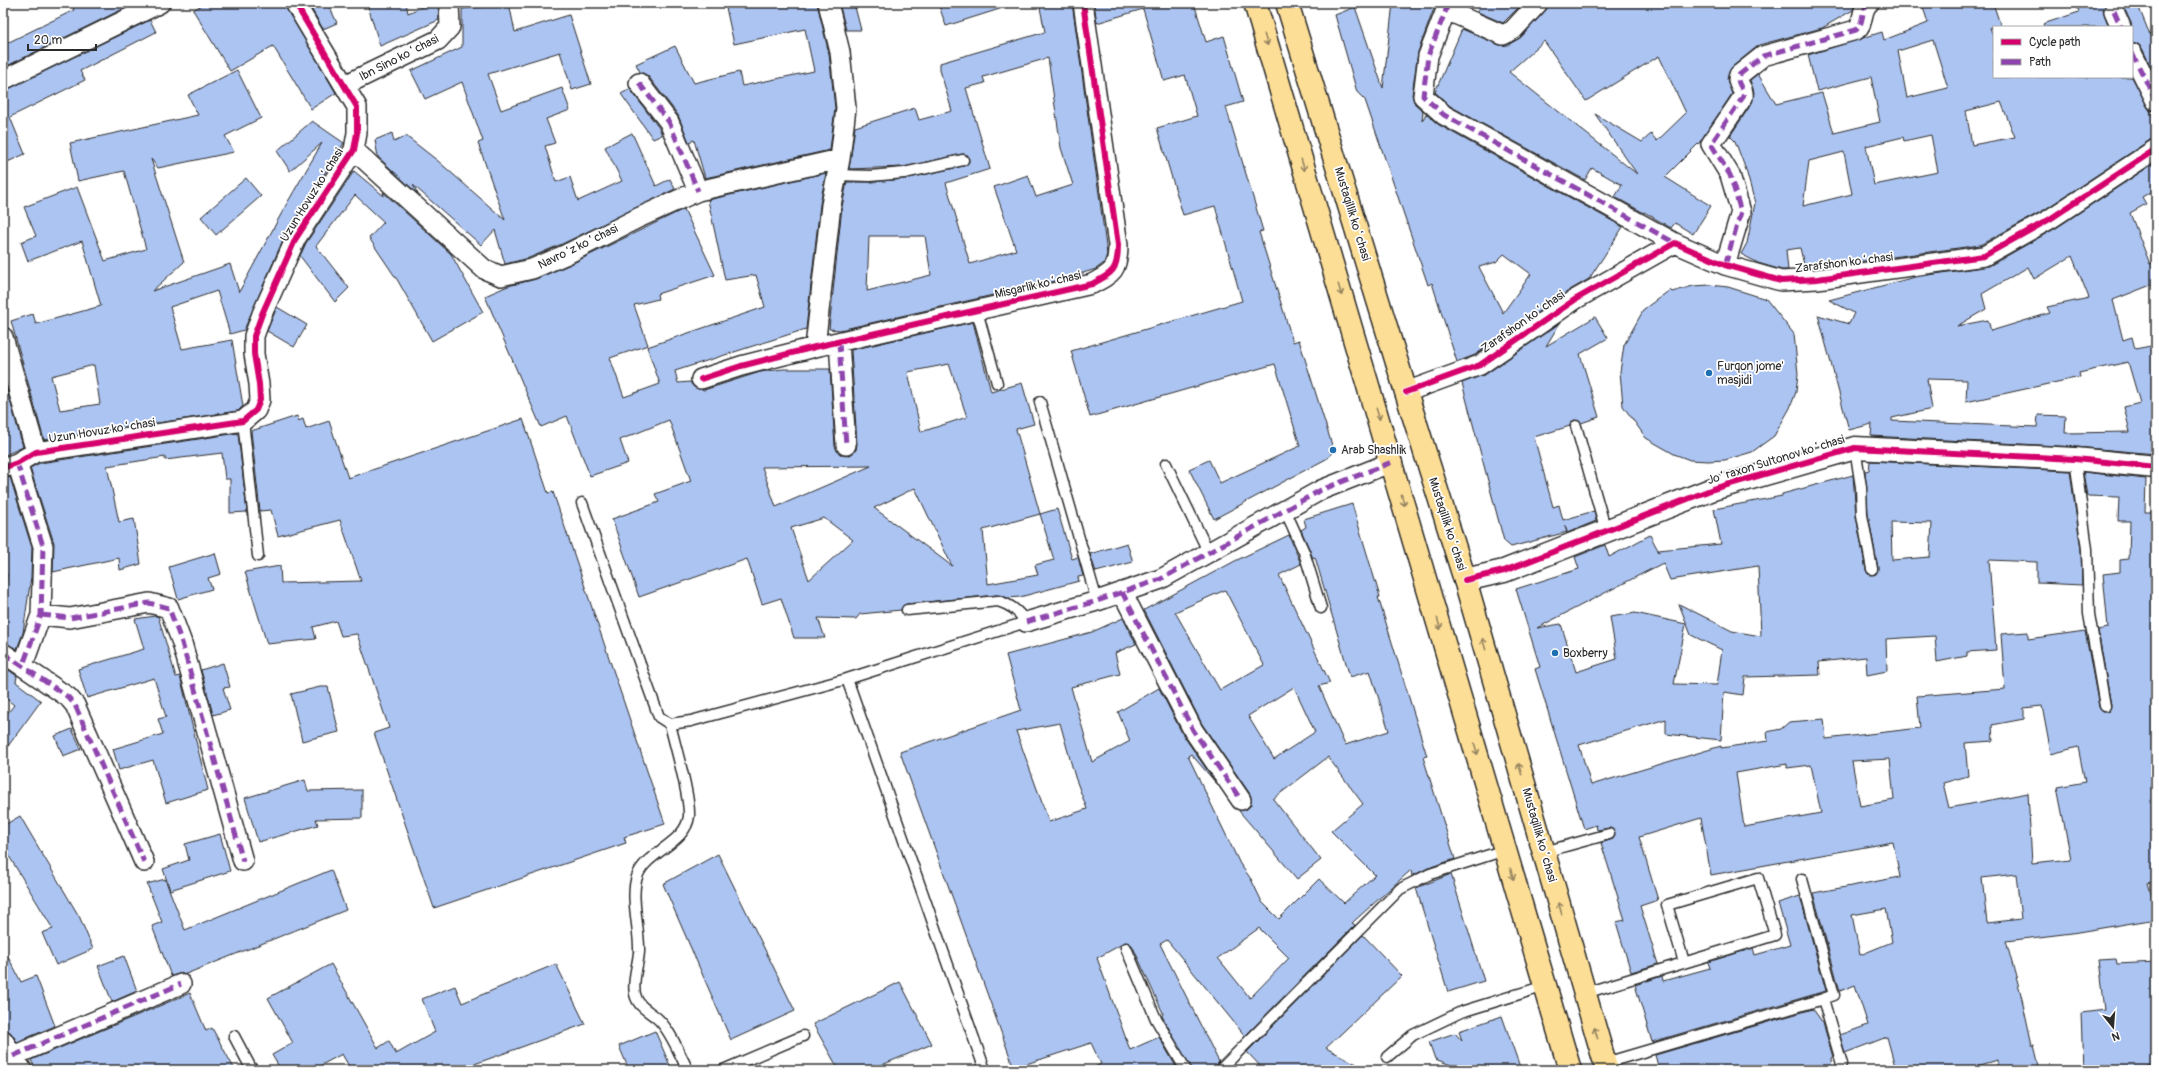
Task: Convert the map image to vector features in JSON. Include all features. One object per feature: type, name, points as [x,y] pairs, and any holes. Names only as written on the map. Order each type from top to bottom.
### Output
[{"type":"main road","points":[[1255,3],[1392,462],[1570,1070]]},
{"type":"main road","name":"Mustaqillik koʻchasi","points":[[1287,3],[1465,580],[1606,1067]]},
{"type":"street","points":[[3,80],[160,3]]},
{"type":"street","name":"Uzun Hovuz koʻchasi","points":[[10,465],[36,452],[243,421],[256,410],[260,400],[254,354],[254,336],[262,314],[296,238],[354,150],[357,133],[357,107],[295,3]]},
{"type":"street","name":"Ibn Sino koʻchasi","points":[[345,85],[438,40],[450,27],[449,3]]},
{"type":"street","points":[[815,347],[831,205],[846,108],[840,52],[828,3]]},
{"type":"street","name":"Misgarlik koʻchasi","points":[[701,379],[741,366],[815,347],[1092,284],[1108,276],[1115,269],[1118,261],[1115,222],[1099,125],[1083,3]]},
{"type":"street","points":[[1538,3],[1513,30],[1503,35],[1447,7],[1428,56],[1423,96],[1444,115],[1675,243]]},
{"type":"street","points":[[1725,266],[1741,212],[1730,175],[1711,144],[1711,141],[1743,97],[1743,91],[1738,83],[1739,75],[1763,56],[1856,30],[1861,24],[1865,7],[1869,3]]},
{"type":"street","points":[[2133,55],[2156,101]]},
{"type":"street","points":[[639,83],[669,122],[698,191]]},
{"type":"street","name":"Zarafshon koʻchasi","points":[[1406,392],[1480,365],[1576,299],[1675,243],[1725,266],[1781,281],[1817,280],[1984,256],[2050,219],[2156,149]]},
{"type":"street","name":"Navroʻz koʻchasi","points":[[354,150],[484,269],[501,276],[532,269],[567,254],[638,218],[698,191],[838,167]]},
{"type":"street","points":[[3,337],[36,452]]},
{"type":"street","points":[[839,342],[846,445]]},
{"type":"street","name":"Joʻraxon Sultonov koʻchasi","points":[[1465,580],[1504,571],[1713,489],[1855,448],[2075,459],[2156,467]]},
{"type":"street","points":[[1026,622],[1097,601],[1161,578],[1321,490],[1392,462]]},
{"type":"street","points":[[10,465],[43,546],[41,615],[22,665]]},
{"type":"street","points":[[1122,592],[1192,730],[1241,800]]},
{"type":"street","points":[[41,615],[70,618],[149,603],[169,608],[182,643],[243,861]]},
{"type":"street","points":[[3,653],[68,697],[75,705],[144,862]]},
{"type":"street","points":[[3,1040],[17,1063],[181,984]]},
{"type":"lane","points":[[838,167],[870,176],[904,174],[963,160]]},
{"type":"lane","points":[[977,311],[997,383]]},
{"type":"lane","points":[[1040,402],[1097,601]]},
{"type":"lane","points":[[243,421],[258,556]]},
{"type":"lane","points":[[1576,426],[1606,531]]},
{"type":"lane","points":[[1855,448],[1861,487],[1862,515],[1872,569]]},
{"type":"lane","points":[[2075,459],[2087,549],[2089,614],[2105,706]]},
{"type":"lane","points":[[1166,464],[1208,552]]},
{"type":"lane","points":[[582,503],[659,717],[670,724],[691,721],[847,679],[1026,622],[1019,612],[1007,604],[998,601],[907,610]]},
{"type":"lane","points":[[1285,510],[1304,552],[1321,608]]},
{"type":"lane","points":[[847,679],[985,1070]]},
{"type":"lane","points":[[670,724],[689,816],[684,831],[648,861],[637,876],[636,911],[639,943],[635,968],[635,995],[640,1006],[659,1021],[671,1038],[688,1070]]},
{"type":"lane","points":[[1544,852],[1609,834]]},
{"type":"lane","points":[[1220,1070],[1400,889],[1452,865],[1505,850]]},
{"type":"lane","points":[[1585,993],[1775,935],[1758,878],[1667,905],[1684,962]]},
{"type":"lane","points":[[1606,1067],[1831,997],[1834,991],[1802,879]]},
{"type":"lane","points":[[1126,948],[1156,1019],[1186,1070]]},
{"type":"lane","points":[[1386,1057],[1413,1035],[1462,1012],[1545,986]]},
{"type":"lane","points":[[1824,999],[1842,1064]]},
{"type":"lane","points":[[234,1036],[252,1070]]},
{"type":"lane","points":[[723,1070],[803,1036]]},
{"type":"building","points":[[71,3],[135,3],[3,68],[3,45],[74,10]]},
{"type":"building","points":[[206,3],[284,3],[336,93],[311,109],[273,46],[230,71],[193,10]]},
{"type":"building","points":[[308,3],[328,3],[337,23],[323,29]]},
{"type":"building","points":[[367,3],[406,3],[408,13],[431,3],[438,3],[439,20],[380,46]]},
{"type":"building","points":[[490,3],[509,3],[515,32],[569,15],[591,84],[572,90],[560,52],[488,74],[501,110],[562,88],[570,110],[546,119],[555,143],[545,146],[556,182],[570,177],[578,201],[622,181],[605,147],[632,133],[656,186],[670,179],[675,189],[562,244],[529,258],[505,264],[495,230],[481,245],[413,185],[418,194],[378,157],[375,140],[392,133],[394,142],[406,136],[438,161],[505,220],[478,143],[483,141],[462,82],[425,99],[411,71],[462,47],[462,9],[491,6]]},
{"type":"building","points":[[725,3],[817,3],[829,54],[835,108],[830,150],[705,178],[694,140],[689,142],[678,115],[648,76],[640,72],[636,64],[675,46],[694,83],[739,72],[742,86],[814,71],[805,29],[734,44]]},
{"type":"building","points":[[839,3],[854,3],[861,30],[846,30]]},
{"type":"building","points":[[938,3],[1006,3],[1006,7],[946,26]]},
{"type":"building","points":[[1039,3],[1072,3],[1107,254],[1104,263],[1096,269],[1044,284],[1043,281],[1015,290],[840,330],[829,329],[842,207],[847,182],[905,179],[964,166],[969,162],[968,155],[962,154],[903,167],[849,169],[855,127],[915,108],[919,120],[952,111],[940,70],[940,63],[1045,32]],"holes":[[[1048,58],[1061,148],[1073,185],[1036,197],[1028,175],[994,187],[1016,250],[970,264],[946,183],[990,169],[966,88],[985,83],[983,77]],[[869,236],[925,236],[931,275],[867,291]]]},
{"type":"building","points":[[1094,3],[1194,3],[1206,42],[1224,36],[1243,102],[1226,107],[1263,231],[1259,232],[1293,342],[1299,340],[1332,445],[1332,453],[1328,458],[1214,519],[1189,469],[1209,460],[1220,483],[1300,446],[1275,364],[1090,417],[1071,351],[1242,301],[1215,206],[1183,215],[1157,128],[1197,116],[1185,75],[1164,81],[1143,9],[1097,23]]},
{"type":"building","points":[[1393,3],[1436,3],[1418,52],[1412,95],[1415,104],[1423,111],[1422,121],[1426,114],[1439,125],[1623,227],[1589,279],[1570,290],[1475,355],[1457,362],[1432,283],[1428,285],[1365,100],[1357,92],[1335,15],[1355,7],[1383,88]],"holes":[[[1504,254],[1531,274],[1503,313],[1479,267],[1496,262]]]},
{"type":"building","points":[[1476,3],[1523,3],[1503,23],[1478,12]]},
{"type":"building","points":[[1549,3],[1855,3],[1853,10],[1822,28],[1759,45],[1732,67],[1727,79],[1732,94],[1700,142],[1665,177],[1711,206],[1693,234],[1675,223],[1671,228],[1615,197],[1622,185],[1592,168],[1585,180],[1450,106],[1435,92],[1462,29],[1499,45],[1508,45],[1521,37],[1546,10]],"holes":[[[1544,41],[1586,101],[1659,56],[1686,113],[1657,141],[1651,134],[1642,142],[1595,114],[1637,174],[1509,72]]]},
{"type":"building","points":[[1936,3],[1993,3],[2001,26],[1990,27],[1993,37],[1993,78],[2133,78],[2156,122],[2156,138],[2150,140],[2044,210],[1980,245],[1805,269],[1800,248],[1786,250],[1788,270],[1782,270],[1758,263],[1741,254],[1747,243],[1755,203],[1746,170],[1735,141],[1730,136],[1752,103],[1754,92],[1750,80],[1758,74],[1776,104],[1822,93],[1834,133],[1880,122],[1871,77],[1817,91],[1808,55],[1882,32],[1884,40],[1928,23],[1923,7]],"holes":[[[1933,40],[1948,88],[1907,98],[1898,51]],[[2001,102],[2015,137],[1972,145],[1966,111]],[[1931,135],[1938,172],[1874,185],[1866,146],[1903,137],[1904,141]],[[1844,152],[1852,194],[1803,206],[1809,161]]]},
{"type":"building","points":[[2076,3],[2107,3],[2103,10],[2109,26],[2044,26],[2043,24],[2079,12]]},
{"type":"building","points":[[2121,3],[2137,3],[2150,35],[2156,32],[2156,72],[2154,73],[2142,48],[2138,44],[2133,42],[2133,26],[2131,26]]},
{"type":"building","points":[[150,20],[156,32],[80,71],[85,80],[10,117],[25,154],[3,164],[3,91]]},
{"type":"building","points":[[237,70],[261,118],[225,136],[234,152],[158,168],[151,159],[184,262],[152,291],[230,264],[239,292],[286,205],[322,143],[290,171],[277,151],[312,121],[344,143],[286,233],[244,330],[230,334],[217,291],[170,307],[182,349],[232,340],[243,406],[238,411],[44,440],[11,321],[33,314],[36,324],[101,306],[82,241],[28,261],[21,242],[36,236],[24,207],[77,187],[105,261],[146,249],[124,171],[78,181],[70,143],[198,115],[188,95]],"holes":[[[94,365],[100,404],[60,410],[51,376]]]},
{"type":"building","points":[[630,89],[659,128],[662,135],[653,139],[621,94]]},
{"type":"building","points":[[2156,162],[2156,189],[2142,197],[2146,204],[2130,213],[2150,264],[2156,262],[2156,283],[2113,300],[2123,340],[2132,337],[2135,349],[2156,345],[2156,454],[2076,447],[1871,436],[1872,424],[1849,430],[1818,315],[1849,324],[1854,313],[1829,300],[1915,277],[1989,266],[2056,228]],"holes":[[[2072,256],[2089,298],[2047,307],[2050,313],[1991,331],[1988,320],[1957,326],[1986,309],[1982,294],[2028,267],[2034,279]],[[2128,362],[2140,403],[2124,407],[2130,432],[2065,433],[2066,416],[2038,415],[2037,427],[1892,421],[1892,418],[1932,409],[1927,379],[1967,380],[1966,402],[2080,377],[2079,373]]]},
{"type":"building","points":[[354,171],[384,196],[383,192],[451,254],[483,312],[432,341],[398,281],[369,238],[384,222],[355,195],[316,246],[349,288],[335,302],[300,256],[306,243]]},
{"type":"building","points":[[826,173],[820,204],[806,329],[675,371],[678,383],[690,382],[694,387],[704,390],[760,372],[783,369],[830,369],[835,446],[841,455],[847,456],[856,450],[857,444],[851,350],[973,322],[991,392],[1022,383],[1034,424],[1016,429],[1040,514],[1057,509],[1072,559],[1078,557],[1083,576],[1078,577],[1079,581],[1020,597],[1008,598],[997,595],[906,604],[901,610],[860,614],[856,619],[818,618],[825,638],[794,638],[781,598],[762,604],[747,559],[639,597],[612,519],[659,502],[655,494],[691,481],[669,420],[620,440],[628,463],[590,476],[567,416],[541,427],[485,296],[508,286],[536,279],[571,264],[684,209],[715,275],[657,294],[658,299],[634,305],[648,345],[610,358],[624,397],[660,384],[647,347],[765,307],[756,275],[725,280],[708,200]],"holes":[[[949,364],[967,417],[921,432],[908,372]],[[871,466],[776,507],[762,467]],[[915,488],[952,566],[874,508]],[[1040,514],[1054,560],[1035,565],[1038,575],[988,584],[983,530]],[[824,518],[853,540],[809,580],[791,528]]]},
{"type":"building","points":[[246,178],[261,196],[216,235],[201,217]]},
{"type":"building","name":"Furqon jome' masjidi","points":[[1710,285],[1728,287],[1766,299],[1794,334],[1798,374],[1796,392],[1790,408],[1774,436],[1752,452],[1725,460],[1690,460],[1674,454],[1646,438],[1623,406],[1620,372],[1624,345],[1644,309],[1670,290],[1672,292],[1693,286]]},
{"type":"building","points":[[277,307],[307,325],[294,347],[267,331]]},
{"type":"building","points":[[1595,317],[1608,338],[1580,354],[1599,417],[1581,423],[1574,420],[1570,426],[1534,437],[1553,507],[1559,505],[1563,520],[1594,511],[1596,521],[1567,532],[1511,547],[1504,541],[1462,383],[1486,374],[1560,323],[1546,346]]},
{"type":"building","points":[[6,386],[23,447],[3,456],[3,387]]},
{"type":"building","points":[[297,416],[298,421],[303,419],[306,429],[329,421],[348,478],[523,419],[548,493],[553,492],[665,824],[624,837],[626,843],[434,908],[374,733],[389,728],[357,634],[341,636],[336,621],[313,627],[316,639],[267,644],[245,572],[280,566],[281,583],[361,581],[340,520],[278,536],[271,510],[260,511],[251,431]]},
{"type":"building","points":[[238,433],[247,512],[230,513],[230,479],[225,479],[222,453],[165,460],[165,457],[107,466],[119,522],[134,519],[141,564],[120,570],[119,558],[53,572],[54,543],[30,468],[40,463]]},
{"type":"building","points":[[1870,461],[2070,471],[2081,550],[2082,585],[2037,583],[2037,562],[1989,560],[1996,650],[1967,652],[1967,656],[1937,662],[1935,636],[1886,639],[1887,671],[1867,675],[1866,657],[1819,662],[1820,675],[1745,677],[1743,695],[1724,692],[1721,740],[1666,734],[1666,719],[1579,745],[1591,785],[1721,746],[1721,748],[1768,741],[1767,732],[1781,729],[1789,722],[1824,719],[1826,739],[1920,728],[1917,696],[2005,689],[2001,634],[2028,632],[2028,639],[2085,631],[2099,707],[2103,712],[2109,711],[2111,705],[2098,630],[2108,628],[2103,574],[2120,572],[2120,560],[2129,559],[2130,521],[2118,521],[2119,497],[2087,496],[2083,472],[2146,479],[2145,512],[2156,512],[2156,881],[2148,884],[2156,910],[2156,919],[2072,933],[2006,941],[2022,999],[2032,1045],[2034,1045],[2040,1070],[1997,1070],[1997,1060],[1962,1070],[1896,1070],[1887,1037],[1845,1053],[1840,1035],[1868,1025],[1855,985],[1840,991],[1813,893],[1900,877],[1893,842],[1711,875],[1701,818],[1639,837],[1658,900],[1640,906],[1658,964],[1631,972],[1616,922],[1625,920],[1601,843],[1613,839],[1615,832],[1610,828],[1597,830],[1596,825],[1584,829],[1535,669],[1540,667],[1516,589],[1579,569],[1575,557],[1605,545],[1609,557],[1650,535],[1659,552],[1658,550],[1721,544],[1714,509],[1782,496],[1782,494],[1853,475],[1856,516],[1866,570],[1869,575],[1876,574],[1878,568],[1868,514],[1865,471],[1869,470]],"holes":[[[1891,522],[1932,523],[1930,557],[1892,560]],[[1663,563],[1670,580],[1758,566],[1761,636],[1732,631],[1679,604],[1691,635],[1722,650],[1717,685],[1674,684],[1686,624],[1635,613],[1610,617],[1617,659],[1576,672],[1561,624],[1537,628]],[[2042,706],[2051,754],[2078,747],[2085,782],[2057,787],[2071,859],[2032,863],[2028,793],[1949,808],[1943,783],[1968,776],[1965,743],[1993,741],[1992,725],[2024,719],[2024,708]],[[1890,759],[1894,800],[1860,806],[1852,761]],[[1787,764],[1787,768],[1811,765],[1821,813],[1744,827],[1736,773]],[[2016,874],[2021,919],[1987,923],[1982,878]],[[1886,909],[1892,942],[1860,955],[1852,915]]]},
{"type":"building","points":[[10,477],[32,548],[31,577],[23,633],[17,649],[3,642],[3,605],[7,574],[3,575],[3,479]]},
{"type":"building","points":[[1352,504],[1380,597],[1378,597],[1427,756],[1423,757],[1455,859],[1428,868],[1412,876],[1411,870],[1352,923],[1355,925],[1245,1036],[1167,940],[1160,944],[1219,1062],[1212,1070],[1192,1070],[1162,1016],[1163,1013],[1132,945],[1126,942],[1097,958],[1130,1050],[1159,1037],[1178,1070],[1089,1070],[1101,1064],[1091,1043],[1014,1068],[900,752],[1021,710],[1006,655],[1092,632],[1123,618],[1136,644],[1115,653],[1120,674],[1071,687],[1092,762],[1130,741],[1118,712],[1159,688],[1183,735],[1216,783],[1191,754],[1188,756],[1240,864],[1251,879],[1262,902],[1279,919],[1319,879],[1344,903],[1375,875],[1331,831],[1363,804],[1328,757],[1273,799],[1321,860],[1297,879],[1239,811],[1247,809],[1251,805],[1250,794],[1202,724],[1144,610],[1235,561],[1289,535],[1301,564],[1279,575],[1330,683],[1319,686],[1345,745],[1389,731],[1370,671],[1350,677],[1315,557],[1313,558],[1301,530],[1306,527],[1304,519]],"holes":[[[1225,590],[1264,665],[1220,690],[1175,612]],[[1294,687],[1315,732],[1274,759],[1248,716]],[[1060,723],[1075,777],[1087,809],[1049,822],[1016,731]],[[1259,928],[1289,958],[1250,998],[1218,958]]]},
{"type":"building","points":[[1127,543],[1133,562],[1096,572],[1090,554]]},
{"type":"building","points":[[215,553],[221,574],[208,578],[212,589],[178,599],[169,567]]},
{"type":"building","points":[[158,616],[176,677],[180,676],[208,790],[166,803],[153,760],[119,770],[113,749],[163,734],[158,719],[166,717],[154,678],[87,698],[78,669],[144,649],[135,619]]},
{"type":"building","points":[[223,663],[230,687],[223,688],[230,710],[213,715],[201,670]]},
{"type":"building","points":[[3,666],[17,676],[16,682],[41,701],[3,753],[3,719],[14,705],[3,696]]},
{"type":"building","points":[[320,687],[328,687],[339,732],[302,741],[291,694]]},
{"type":"building","points":[[72,729],[81,749],[63,756],[55,736]]},
{"type":"building","points":[[305,780],[308,791],[362,790],[362,818],[316,819],[318,825],[258,842],[245,798]]},
{"type":"building","points":[[20,816],[80,918],[93,949],[56,965],[42,933],[53,929],[3,846],[3,826]]},
{"type":"building","points":[[220,834],[230,871],[170,890],[163,869],[189,860],[185,844]]},
{"type":"building","points":[[718,854],[795,1011],[731,1040],[663,884]]},
{"type":"building","points":[[331,870],[346,910],[186,974],[182,973],[171,976],[152,926],[162,922],[147,884],[165,879],[185,930]]},
{"type":"building","points":[[1451,874],[1484,981],[1448,992],[1416,888]]},
{"type":"building","points":[[1800,896],[1826,991],[1652,1042],[1635,985],[1662,976],[1663,981],[1710,968],[1708,962],[1753,948],[1755,955],[1790,945],[1778,903]]},
{"type":"building","points":[[1363,935],[1402,976],[1326,1048],[1368,1070],[1264,1070],[1247,1052]]},
{"type":"building","points":[[3,947],[21,982],[36,976],[55,1026],[17,1042],[12,1034],[3,1027]]},
{"type":"building","points":[[124,956],[137,991],[112,1002],[98,966]]},
{"type":"building","points":[[2116,959],[2117,964],[2156,962],[2156,1065],[2148,1066],[2149,1070],[2083,1070],[2081,1013],[2105,1010],[2099,960]]},
{"type":"building","points":[[331,964],[378,1048],[389,1041],[396,1054],[435,1032],[422,999],[455,986],[462,1003],[556,964],[585,1024],[458,1070],[351,1070],[342,1054],[312,1070],[281,1070],[272,1055],[293,1043],[268,998]]},
{"type":"building","points":[[900,982],[932,1044],[870,1070],[839,1070],[813,1024]]},
{"type":"building","points":[[190,993],[206,1031],[212,1028],[235,1070],[36,1070],[31,1060]]},
{"type":"building","points":[[1813,1009],[1823,1023],[1833,1057],[1831,1058],[1832,1070],[1659,1070],[1655,1055]]},
{"type":"building","points":[[1502,1016],[1521,1070],[1464,1070],[1435,1059],[1429,1042],[1455,1033],[1462,1041],[1459,1031]]},
{"type":"building","points":[[655,1031],[672,1070],[629,1070],[619,1046]]},
{"type":"marked path","points":[[1447,3],[1446,10],[1428,56],[1423,96],[1444,115],[1675,243]]},
{"type":"marked path","points":[[1725,265],[1741,212],[1730,175],[1711,144],[1743,97],[1743,91],[1738,81],[1739,75],[1763,56],[1856,30],[1861,24],[1864,9],[1869,3]]},
{"type":"marked path","points":[[2114,11],[2121,26]]},
{"type":"marked path","points":[[2133,55],[2156,101]]},
{"type":"marked path","points":[[639,83],[669,122],[698,191]]},
{"type":"marked path","points":[[839,342],[846,445]]},
{"type":"marked path","points":[[1026,622],[1097,601],[1161,579],[1321,490],[1392,462]]},
{"type":"marked path","points":[[17,463],[43,546],[41,615],[23,665]]},
{"type":"marked path","points":[[1122,592],[1193,730],[1241,800]]},
{"type":"marked path","points":[[41,615],[70,618],[149,603],[169,608],[182,643],[243,861]]},
{"type":"marked path","points":[[3,653],[68,697],[75,705],[144,862]]},
{"type":"marked path","points":[[13,1056],[181,984]]},
{"type":"cycle path","points":[[3,468],[17,463],[36,452],[243,421],[256,410],[260,400],[254,354],[254,336],[262,314],[296,238],[354,150],[357,133],[357,107],[295,3]]},
{"type":"cycle path","points":[[701,379],[741,366],[815,347],[1092,284],[1105,277],[1113,270],[1117,260],[1118,245],[1083,3]]},
{"type":"cycle path","points":[[1406,392],[1480,365],[1576,299],[1675,243],[1725,265],[1781,281],[1817,279],[1984,256],[2050,219],[2156,149]]},
{"type":"cycle path","points":[[1465,580],[1504,571],[1713,489],[1855,448],[2075,459],[2156,467]]},
{"type":"place","name":"Furqon jome' masjidi","points":[[1709,373]]},
{"type":"place","name":"Arab Shashlik","points":[[1333,450]]},
{"type":"place","name":"Boxberry","points":[[1555,653]]}]
